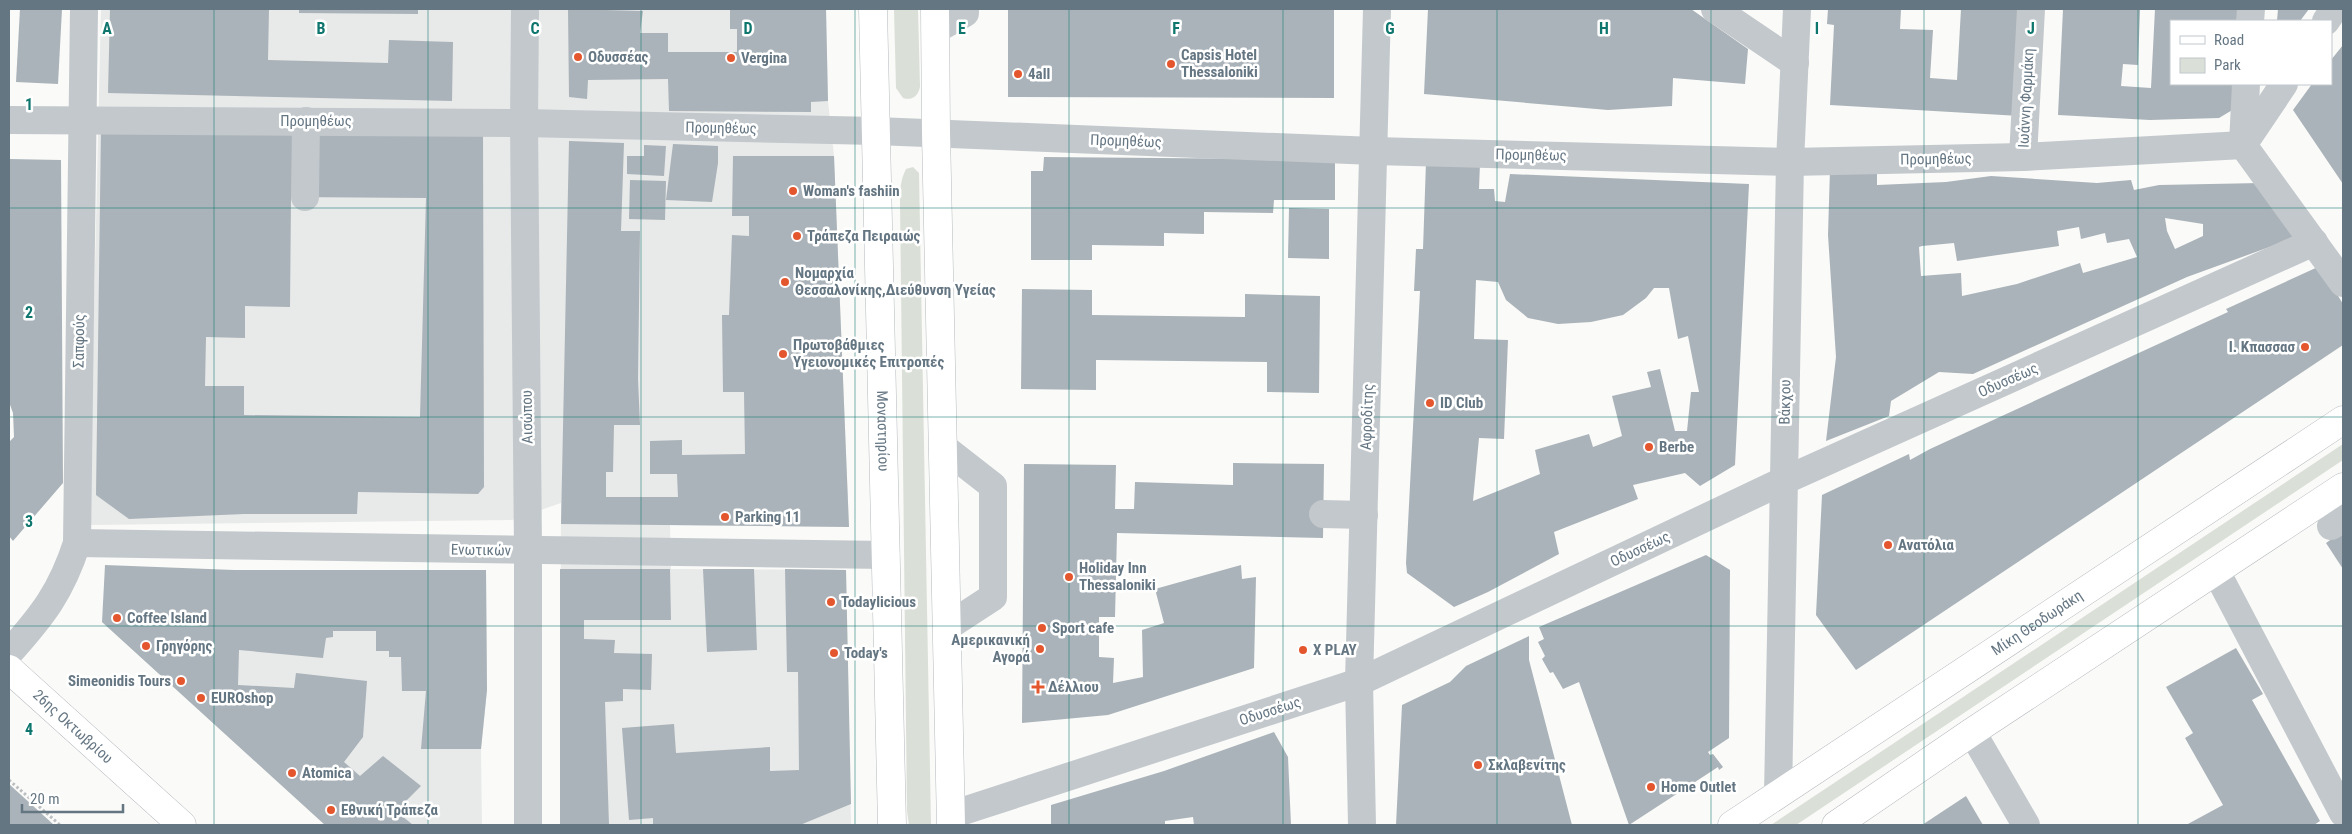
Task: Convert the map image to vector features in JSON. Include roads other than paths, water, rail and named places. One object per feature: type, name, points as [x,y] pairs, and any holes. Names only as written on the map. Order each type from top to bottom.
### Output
[{"type":"main road","name":"Μοναστηρίου","points":[[873,9],[886,556],[888,824]]},
{"type":"main road","points":[[935,20],[951,820]]},
{"type":"main road","name":"Μίκη Θεοδωράκη","points":[[1732,825],[2343,420]]},
{"type":"main road","points":[[1836,825],[1972,732],[2343,487]]},
{"type":"main road","name":"26ης Οκτωβρίου","points":[[9,670],[182,825]]},
{"type":"street","name":"Σαπφούς","points":[[9,652],[42,617],[55,596],[77,542],[84,9]]},
{"type":"street","name":"Αισώπου","points":[[525,9],[528,825]]},
{"type":"street","points":[[935,20],[965,13],[965,9]]},
{"type":"street","name":"Αφροδίτης","points":[[1362,825],[1359,682],[1377,9]]},
{"type":"street","points":[[1715,9],[1794,63]]},
{"type":"street","name":"Βάκχου","points":[[1778,795],[1790,162],[1797,9]]},
{"type":"street","name":"Ιωάννη Φαρμάκη","points":[[2023,157],[2031,9]]},
{"type":"street","points":[[2327,20],[2334,9]]},
{"type":"street","points":[[2246,85],[2243,145],[2343,283]]},
{"type":"street","points":[[2243,145],[2283,85]]},
{"type":"street","name":"Προμηθέως","points":[[9,120],[524,123],[699,119],[876,131],[1374,152],[1790,162],[2023,157],[2243,145]]},
{"type":"street","points":[[305,197],[306,121]]},
{"type":"street","name":"Οδυσσέως","points":[[951,820],[1359,682],[1784,480],[2314,242]]},
{"type":"street","points":[[943,447],[993,486],[993,597],[947,627]]},
{"type":"street","points":[[1323,514],[1364,515]]},
{"type":"street","name":"Ενωτικών","points":[[77,542],[886,556]]},
{"type":"street","points":[[2216,571],[2343,813]]},
{"type":"street","points":[[1972,732],[2026,825]]},
{"type":"place","name":"Οδυσσέας","points":[[578,57]]},
{"type":"place","name":"Vergina","points":[[731,58]]},
{"type":"place","name":"Capsis Hotel Thessaloniki","points":[[1171,64]]},
{"type":"place","name":"4all","points":[[1018,74]]},
{"type":"place","name":"Woman's fashiin","points":[[793,191]]},
{"type":"place","name":"Τράπεζα Πειραιώς","points":[[797,236]]},
{"type":"place","name":"Νομαρχία Θεσσαλονίκης,Διεύθυνση Υγείας","points":[[785,282]]},
{"type":"place","name":"Ι. Κπασσασ","points":[[2305,347]]},
{"type":"place","name":"Πρωτοβάθμιες Υγειονομικές Επιτροπές","points":[[783,354]]},
{"type":"place","name":"ID Club","points":[[1430,403]]},
{"type":"place","name":"Berbe","points":[[1649,447]]},
{"type":"place","name":"Parking 11","points":[[725,517]]},
{"type":"place","name":"Ανατόλια","points":[[1888,545]]},
{"type":"place","name":"Holiday Inn Thessaloniki","points":[[1069,577]]},
{"type":"place","name":"Todaylicious","points":[[831,602]]},
{"type":"place","name":"Coffee Island","points":[[117,618]]},
{"type":"place","name":"Sport cafe","points":[[1042,628]]},
{"type":"place","name":"Γρηγόρης","points":[[146,646]]},
{"type":"place","name":"Αμερικανική Αγορά","points":[[1040,649]]},
{"type":"place","name":"X PLAY","points":[[1303,650]]},
{"type":"place","name":"Today's","points":[[834,653]]},
{"type":"place","name":"Simeonidis Tours","points":[[181,681]]},
{"type":"place","name":"Δέλλιου","points":[[1038,687]]},
{"type":"place","name":"EUROshop","points":[[201,698]]},
{"type":"place","name":"Σκλαβενίτης","points":[[1478,765]]},
{"type":"place","name":"Atomica","points":[[292,773]]},
{"type":"place","name":"Home Outlet","points":[[1651,787]]},
{"type":"place","name":"Εθνική Τράπεζα","points":[[331,810]]}]
